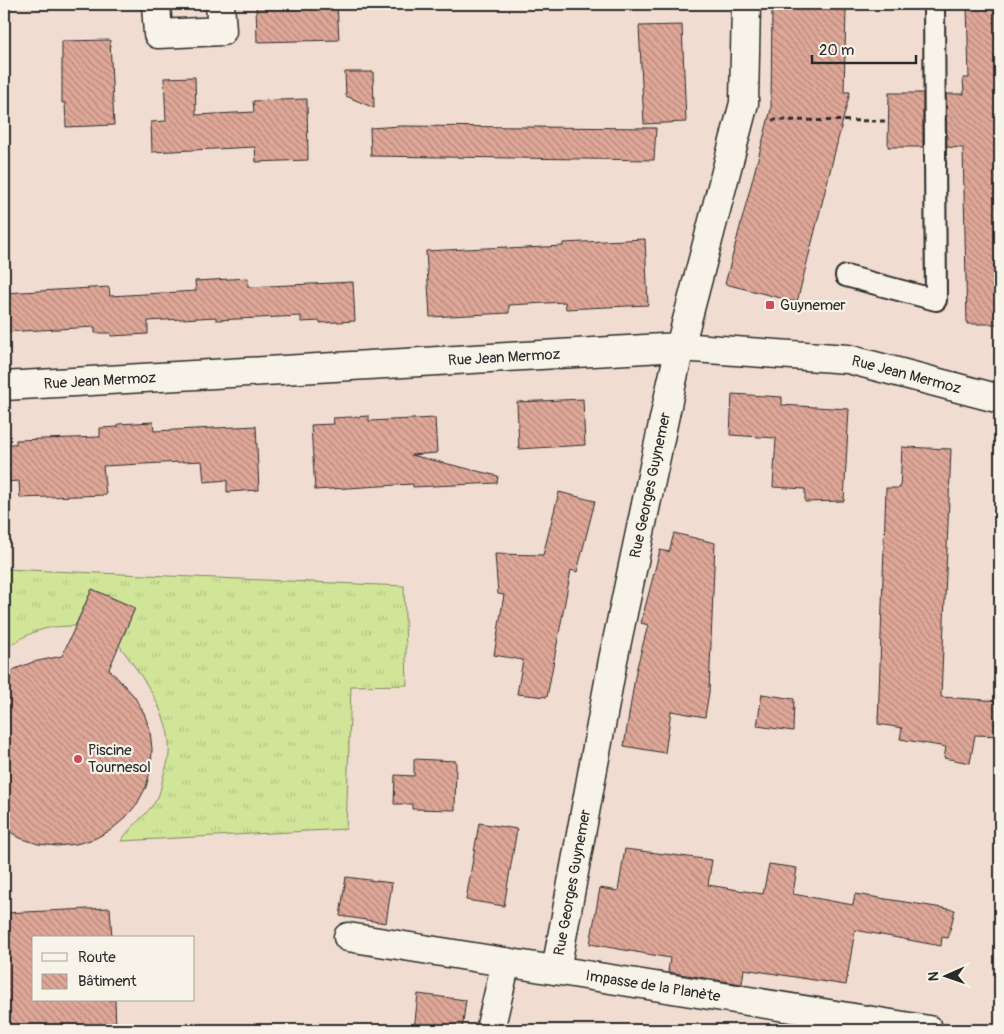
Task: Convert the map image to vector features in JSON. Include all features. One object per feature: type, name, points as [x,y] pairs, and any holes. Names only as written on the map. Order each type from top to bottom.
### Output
[{"type":"street","points":[[156,4],[158,34],[222,30],[220,4]]},
{"type":"street","name":"Rue Georges Guynemer","points":[[556,970],[613,660],[680,346],[744,102],[746,4]]},
{"type":"street","name":"Rue Jean Mermoz","points":[[4,386],[680,346],[848,359],[1000,399]]},
{"type":"street","name":"Impasse de la Planète","points":[[348,937],[928,1030]]},
{"type":"street","points":[[490,1030],[506,962]]},
{"type":"lane","points":[[846,276],[936,300],[934,4]]},
{"type":"path","points":[[739,120],[888,121]]},
{"type":"green space","points":[[4,569],[404,586],[407,685],[351,686],[346,829],[121,841],[150,809],[158,797],[169,755],[169,740],[161,711],[146,683],[119,645],[135,608],[92,589],[75,626],[43,629],[4,647]]},
{"type":"building","points":[[256,4],[337,4],[339,40],[257,42]]},
{"type":"building","points":[[772,4],[836,4],[836,10],[846,10],[844,92],[850,92],[797,302],[725,284],[771,109]]},
{"type":"building","points":[[967,4],[996,4],[997,59],[1000,59],[1000,324],[967,324],[963,148],[947,147],[946,94],[964,94],[963,78],[969,78]]},
{"type":"building","points":[[682,25],[686,122],[644,124],[639,26]]},
{"type":"building","points":[[110,40],[114,125],[66,127],[65,103],[62,103],[62,41]]},
{"type":"building","points":[[345,72],[373,72],[374,108],[346,96]]},
{"type":"building","points":[[195,77],[196,115],[254,112],[253,101],[307,99],[308,160],[256,162],[255,147],[152,152],[151,122],[166,121],[164,78]]},
{"type":"building","points":[[889,93],[923,93],[923,147],[888,147]]},
{"type":"building","points":[[400,126],[656,128],[654,160],[371,156],[370,128]]},
{"type":"building","points":[[645,239],[648,305],[566,309],[565,302],[509,305],[509,313],[430,317],[426,251],[563,246],[563,243]]},
{"type":"building","points":[[248,278],[248,287],[353,282],[355,321],[301,322],[301,316],[216,320],[216,317],[148,321],[148,334],[111,336],[111,333],[95,333],[95,327],[4,332],[4,293],[109,287],[110,296],[196,291],[195,281]]},
{"type":"building","points":[[732,394],[782,397],[782,405],[849,409],[844,501],[805,502],[805,489],[773,487],[776,438],[730,435]]},
{"type":"building","points":[[583,399],[585,445],[519,449],[517,402]]},
{"type":"building","points":[[369,416],[369,421],[435,418],[437,453],[411,455],[498,476],[497,483],[413,487],[413,484],[315,490],[311,425],[334,424],[333,418]]},
{"type":"building","points":[[153,422],[154,431],[256,426],[259,490],[227,492],[227,480],[204,482],[202,461],[103,466],[106,495],[20,498],[19,481],[4,482],[4,444],[16,444],[16,440],[100,437],[100,428],[118,427],[118,424]]},
{"type":"building","points":[[902,447],[951,449],[941,697],[1000,701],[1000,736],[975,735],[970,763],[944,758],[946,747],[900,739],[902,728],[878,724],[886,488],[900,488]]},
{"type":"building","points":[[559,492],[595,501],[577,572],[571,570],[547,697],[517,694],[523,660],[494,655],[504,595],[498,594],[495,554],[543,555]]},
{"type":"building","points":[[674,533],[715,543],[709,692],[705,717],[671,711],[665,753],[624,746],[636,671],[648,625],[641,623],[660,550],[669,552]]},
{"type":"building","name":"Piscine Tournesol","points":[[92,589],[135,608],[109,669],[134,696],[144,713],[150,731],[152,749],[151,768],[146,787],[137,804],[111,830],[94,839],[76,844],[57,846],[38,844],[20,838],[4,828],[4,677],[15,669],[33,662],[62,656]]},
{"type":"building","points":[[762,694],[794,699],[793,731],[757,726]]},
{"type":"building","points":[[414,759],[456,761],[455,810],[412,809],[412,804],[394,804],[395,775],[414,776]]},
{"type":"building","points":[[479,823],[517,829],[504,906],[466,900]]},
{"type":"building","points":[[625,849],[712,860],[708,885],[763,894],[769,864],[797,868],[793,894],[853,905],[855,894],[955,910],[948,938],[942,937],[941,946],[855,930],[846,985],[744,969],[742,984],[668,972],[670,958],[590,944],[600,888],[618,891]]},
{"type":"building","points":[[346,877],[392,883],[386,923],[340,916]]},
{"type":"building","points":[[110,908],[112,936],[32,936],[32,1002],[115,1002],[116,1030],[4,1030],[4,913]]},
{"type":"building","points":[[418,994],[466,1000],[462,1030],[414,1030]]},
{"type":"place","name":"Guynemer","points":[[770,305]]},
{"type":"place","name":"Piscine Tournesol","points":[[78,759]]}]
